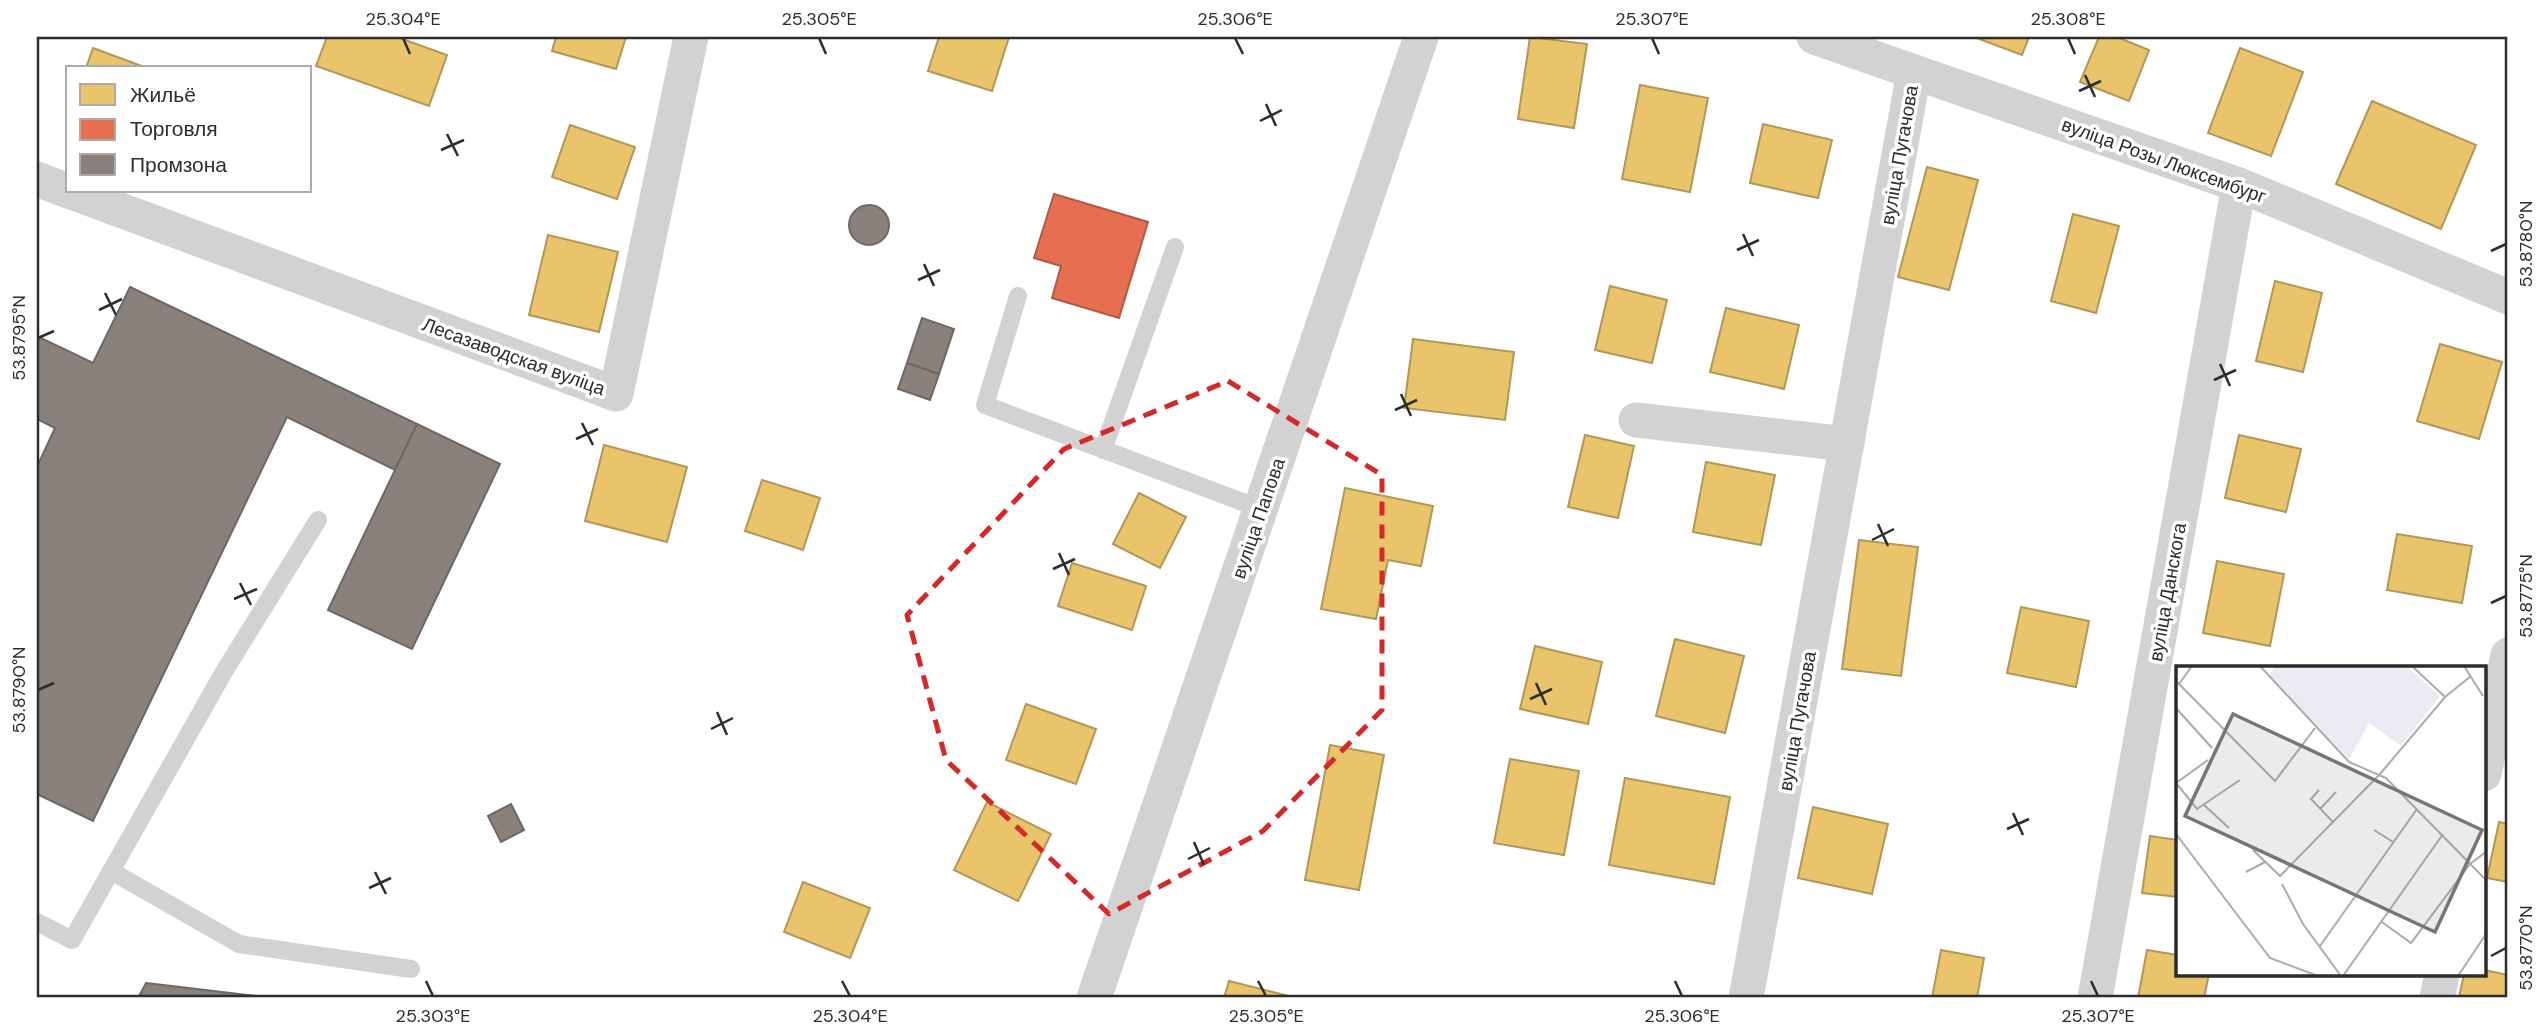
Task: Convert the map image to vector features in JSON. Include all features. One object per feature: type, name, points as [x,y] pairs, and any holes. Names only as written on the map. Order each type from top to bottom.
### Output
[{"type":"street","name":"Лесазаводская вуліца","points":[[72,192],[616,394],[691,37]]},
{"type":"street","name":"вуліца Папова","points":[[1094,998],[1421,37]]},
{"type":"street","name":"вуліца Розы Люксембург","points":[[1814,37],[2239,185],[2508,297]]},
{"type":"street","name":"вуліца Пугачова","points":[[1746,998],[1914,72]]},
{"type":"street","name":"Лесазаводская вуліца","points":[[37,179],[66,190]]},
{"type":"street","name":"вуліца Данскога","points":[[2095,998],[2239,185]]},
{"type":"street","points":[[1636,420],[1847,444]]},
{"type":"street","points":[[2486,764],[2508,655]]},
{"type":"street","points":[[2437,998],[2442,976]]},
{"type":"lane","points":[[1103,450],[1175,247]]},
{"type":"lane","points":[[1018,296],[985,405],[1261,509]]},
{"type":"lane","points":[[37,922],[72,940],[225,670],[318,520]]},
{"type":"lane","points":[[111,871],[239,944],[411,969]]},
{"type":"highlighted area","points":[[1228,381],[1382,475],[1382,710],[1263,831],[1109,914],[946,760],[907,615],[1064,449]]},
{"type":"building: Жильё","points":[[327,37],[397,37],[447,55],[429,106],[316,66]]},
{"type":"building: Жильё","points":[[556,37],[626,37],[616,69],[552,51]]},
{"type":"building: Жильё","points":[[939,37],[1009,37],[992,91],[928,71]]},
{"type":"building: Жильё","points":[[1530,37],[1587,44],[1574,128],[1518,119]]},
{"type":"building: Жильё","points":[[1974,37],[2029,37],[2022,55]]},
{"type":"building: Жильё","points":[[2099,37],[2117,37],[2149,50],[2129,101],[2080,82]]},
{"type":"building: Жильё","points":[[93,48],[142,66],[87,66]]},
{"type":"building: Жильё","points":[[2240,48],[2303,72],[2271,156],[2208,133]]},
{"type":"building: Жильё","points":[[1640,85],[1708,98],[1690,192],[1622,179]]},
{"type":"building: Жильё","points":[[2372,101],[2476,145],[2441,229],[2336,184]]},
{"type":"building: Жильё","points":[[1763,124],[1832,140],[1818,198],[1750,183]]},
{"type":"building: Жильё","points":[[570,125],[635,147],[617,199],[552,177]]},
{"type":"building: Жильё","points":[[1927,167],[1978,180],[1949,290],[1898,277]]},
{"type":"building: Жильё","points":[[2073,214],[2119,226],[2096,313],[2051,301]]},
{"type":"building: Жильё","points":[[548,235],[618,252],[599,332],[529,315]]},
{"type":"building: Жильё","points":[[2275,281],[2322,293],[2303,372],[2256,361]]},
{"type":"building: Жильё","points":[[1610,286],[1667,300],[1652,363],[1595,350]]},
{"type":"building: Жильё","points":[[1726,308],[1799,325],[1784,389],[1710,372]]},
{"type":"building: Жильё","points":[[1413,339],[1514,352],[1505,420],[1404,408]]},
{"type":"building: Жильё","points":[[2440,344],[2502,362],[2479,439],[2417,421]]},
{"type":"building: Жильё","points":[[1585,435],[1634,446],[1618,518],[1568,507]]},
{"type":"building: Жильё","points":[[2239,435],[2301,449],[2286,512],[2225,498]]},
{"type":"building: Жильё","points":[[604,445],[687,467],[667,542],[585,521]]},
{"type":"building: Жильё","points":[[1706,462],[1775,475],[1761,545],[1693,532]]},
{"type":"building: Жильё","points":[[762,480],[820,498],[803,550],[745,531]]},
{"type":"building: Жильё","points":[[1345,488],[1433,506],[1421,566],[1388,560],[1376,619],[1321,609]]},
{"type":"building: Жильё","points":[[1139,493],[1186,517],[1160,568],[1113,544]]},
{"type":"building: Жильё","points":[[2397,534],[2472,546],[2462,603],[2387,590]]},
{"type":"building: Жильё","points":[[1859,540],[1918,547],[1901,676],[1842,669]]},
{"type":"building: Жильё","points":[[2217,561],[2284,574],[2270,646],[2203,633]]},
{"type":"building: Жильё","points":[[1072,563],[1146,586],[1132,630],[1058,606]]},
{"type":"building: Жильё","points":[[2021,607],[2089,621],[2076,687],[2007,673]]},
{"type":"building: Жильё","points":[[1675,639],[1744,656],[1725,733],[1656,716]]},
{"type":"building: Жильё","points":[[1535,646],[1602,662],[1588,724],[1520,709]]},
{"type":"building: Жильё","points":[[1026,704],[1096,729],[1076,784],[1006,760]]},
{"type":"building: Жильё","points":[[1330,745],[1384,755],[1359,890],[1305,880]]},
{"type":"building: Жильё","points":[[1510,759],[1579,771],[1564,855],[1494,843]]},
{"type":"building: Жильё","points":[[1625,778],[1730,797],[1714,884],[1609,865]]},
{"type":"building: Жильё","points":[[987,802],[1051,834],[1018,901],[954,870]]},
{"type":"building: Жильё","points":[[1813,807],[1888,824],[1872,894],[1798,878]]},
{"type":"building: Жильё","points":[[2499,822],[2508,824],[2508,882],[2487,878]]},
{"type":"building: Жильё","points":[[2150,836],[2176,840],[2176,897],[2142,893]]},
{"type":"building: Жильё","points":[[803,882],[870,908],[850,958],[784,932]]},
{"type":"building: Жильё","points":[[1941,950],[1984,958],[1977,998],[1932,998]]},
{"type":"building: Жильё","points":[[2147,950],[2176,955],[2176,976],[2209,976],[2204,998],[2138,998]]},
{"type":"building: Жильё","points":[[2486,970],[2508,975],[2508,998],[2459,998],[2464,976],[2486,976]]},
{"type":"building: Жильё","points":[[1229,981],[1297,998],[1224,998]]},
{"type":"building: Торговля","points":[[1054,194],[1148,222],[1119,318],[1052,298],[1061,266],[1034,258]]},
{"type":"building: Промзона","points":[[869,205],[877,206],[883,211],[888,217],[888,233],[883,239],[877,244],[869,245],[861,244],[855,239],[850,233],[849,225],[850,217],[855,211],[861,206]]},
{"type":"building: Промзона","points":[[130,287],[417,424],[395,470],[287,417],[93,821],[37,794],[37,467],[55,428],[37,419],[37,336],[93,363]]},
{"type":"building: Промзона","points":[[922,318],[954,329],[939,374],[907,363]]},
{"type":"building: Промзона","points":[[907,363],[939,374],[930,400],[898,389]]},
{"type":"building: Промзона","points":[[417,424],[500,464],[412,649],[328,610]]},
{"type":"building: Промзона","points":[[511,804],[524,830],[501,842],[488,816]]},
{"type":"building: Промзона","points":[[146,983],[272,998],[138,998]]}]
